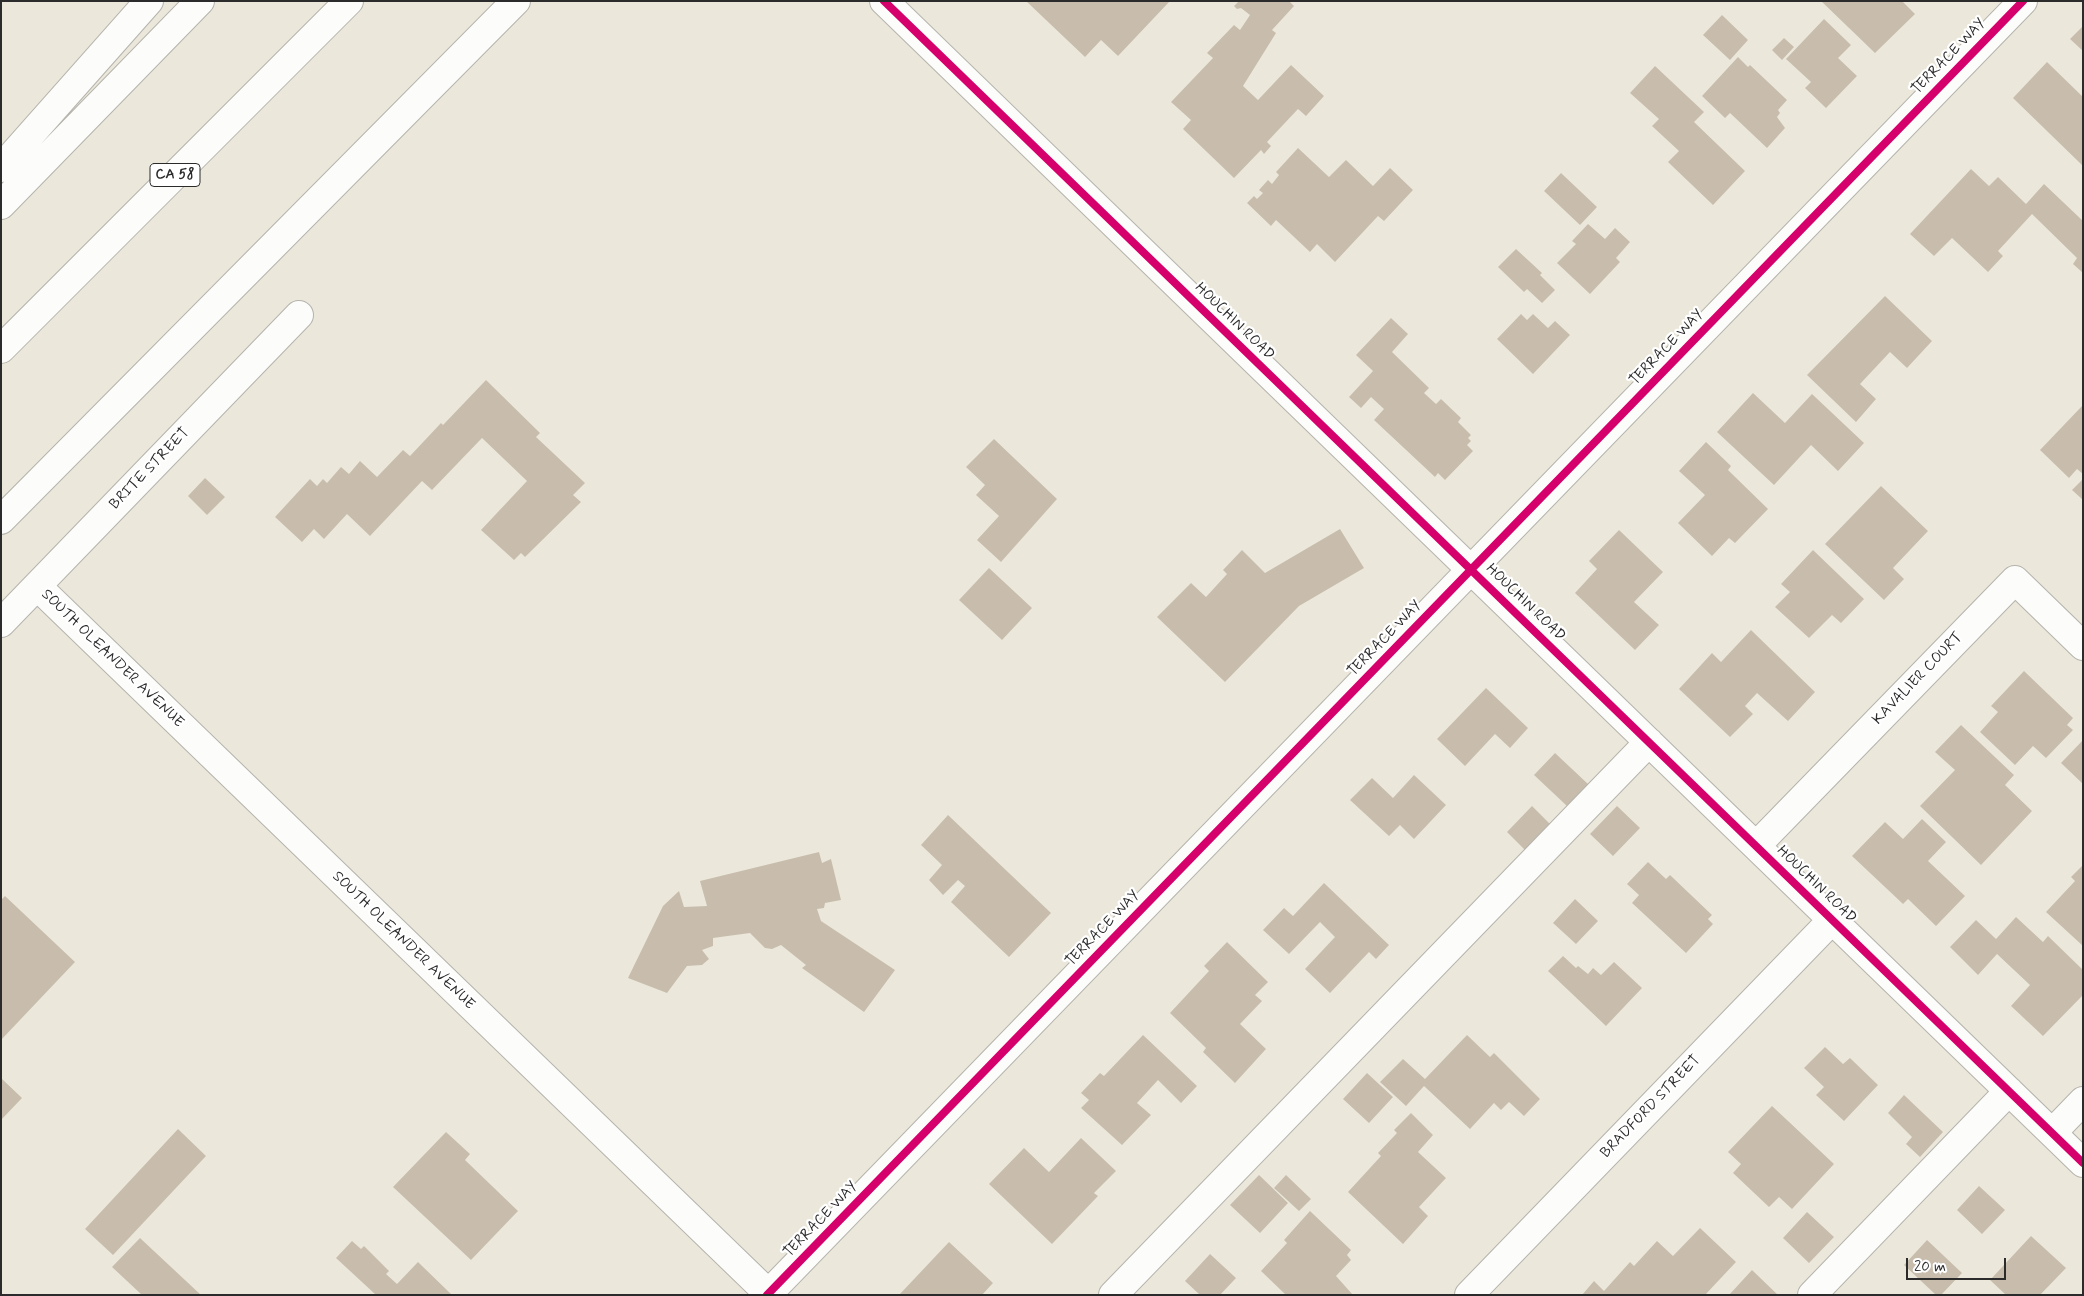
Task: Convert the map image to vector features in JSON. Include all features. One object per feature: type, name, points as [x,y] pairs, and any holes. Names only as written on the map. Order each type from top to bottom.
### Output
[{"type":"main road","points":[[1,168],[149,1]]},
{"type":"main road","points":[[1,204],[200,1]]},
{"type":"main road","name":"CA 58","points":[[1,349],[349,1]]},
{"type":"main road","points":[[1,520],[516,1]]},
{"type":"main road","name":"HOUCHIN ROAD","points":[[884,1],[2083,1163]]},
{"type":"main road","name":"TERRACE WAY","points":[[768,1294],[2022,1]]},
{"type":"main road","name":"BRITE STREET","points":[[1,623],[300,315]]},
{"type":"main road","name":"KAVALIER COURT","points":[[1756,846],[2014,580],[2083,646]]},
{"type":"main road","name":"SOUTH OLEANDER AVENUE","points":[[37,586],[768,1294]]},
{"type":"main road","points":[[1113,1295],[1649,742]]},
{"type":"main road","name":"BRADFORD STREET","points":[[1469,1295],[1832,920]]},
{"type":"main road","points":[[1812,1295],[2009,1091]]},
{"type":"main road","points":[[2052,1133],[2083,1101]]},
{"type":"building","points":[[1026,1],[1170,1],[1118,56],[1101,40],[1085,57]]},
{"type":"building","points":[[1239,1],[1289,1],[1294,6],[1272,30],[1276,33],[1243,86],[1258,100],[1291,65],[1324,96],[1306,116],[1298,109],[1267,142],[1271,146],[1264,154],[1261,150],[1234,178],[1183,129],[1191,120],[1171,102],[1213,58],[1207,53],[1234,25],[1240,30],[1250,15],[1241,8],[1237,9],[1234,6]]},
{"type":"building","points":[[1821,1],[1902,1],[1915,14],[1875,53]]},
{"type":"building","points":[[1722,15],[1748,40],[1730,60],[1703,35]]},
{"type":"building","points":[[1824,19],[1851,45],[1838,58],[1857,76],[1826,108],[1805,88],[1811,82],[1786,59]]},
{"type":"building","points":[[2083,26],[2083,51],[2070,39]]},
{"type":"building","points":[[1784,38],[1794,47],[1782,60],[1772,50]]},
{"type":"building","points":[[1738,57],[1748,67],[1750,65],[1787,100],[1778,110],[1780,113],[1777,117],[1785,128],[1767,148],[1730,113],[1725,118],[1702,96]]},
{"type":"building","points":[[2047,62],[2083,97],[2083,166],[2013,98]]},
{"type":"building","points":[[1655,66],[1704,112],[1694,122],[1745,171],[1713,205],[1668,162],[1679,151],[1652,126],[1659,119],[1630,93]]},
{"type":"building","points":[[1298,148],[1329,177],[1346,160],[1373,186],[1390,168],[1413,190],[1384,221],[1378,216],[1335,262],[1317,244],[1310,252],[1276,220],[1271,226],[1247,203],[1254,196],[1257,199],[1263,193],[1259,190],[1268,180],[1272,184],[1279,175],[1276,172]]},
{"type":"building","points":[[1971,169],[1989,186],[1998,177],[2026,204],[2044,184],[2083,221],[2083,273],[2073,264],[2077,258],[2032,214],[1998,251],[2003,256],[1988,272],[1952,238],[1934,256],[1910,234]]},
{"type":"building","points":[[1561,173],[1597,207],[1580,225],[1544,191]]},
{"type":"building","points":[[1588,224],[1605,239],[1615,228],[1630,242],[1616,258],[1620,262],[1590,294],[1557,263],[1576,244],[1572,241]]},
{"type":"building","points":[[1516,249],[1542,273],[1540,275],[1555,290],[1542,303],[1527,289],[1524,292],[1498,267]]},
{"type":"building","points":[[1885,296],[1932,341],[1907,368],[1890,352],[1860,384],[1876,399],[1856,422],[1807,375]]},
{"type":"building","points":[[1521,314],[1527,320],[1533,314],[1548,328],[1555,321],[1570,335],[1533,374],[1497,339]]},
{"type":"building","points":[[1391,318],[1408,334],[1392,352],[1429,388],[1424,393],[1436,404],[1441,399],[1461,418],[1458,422],[1471,435],[1468,438],[1471,441],[1467,445],[1473,451],[1445,480],[1438,473],[1435,477],[1374,420],[1384,409],[1371,397],[1361,408],[1349,397],[1373,371],[1356,355]]},
{"type":"building","points":[[486,380],[540,433],[536,437],[585,483],[573,495],[581,502],[525,557],[521,553],[514,560],[481,530],[527,481],[482,438],[432,490],[422,481],[370,536],[347,514],[324,539],[314,529],[302,542],[275,517],[310,479],[317,486],[323,479],[327,483],[341,467],[349,474],[360,461],[377,477],[403,450],[410,456]]},
{"type":"building","points":[[1753,393],[1785,423],[1812,394],[1864,443],[1838,471],[1811,445],[1774,485],[1717,432]]},
{"type":"building","points":[[2083,405],[2083,474],[2077,469],[2069,478],[2040,450]]},
{"type":"building","points":[[994,439],[1057,499],[1001,562],[977,540],[999,516],[976,495],[985,485],[966,467]]},
{"type":"building","points":[[1706,442],[1731,466],[1728,470],[1768,509],[1735,543],[1729,538],[1712,556],[1678,523],[1705,495],[1679,471]]},
{"type":"building","points":[[205,478],[225,497],[207,515],[188,496]]},
{"type":"building","points":[[2083,479],[2083,500],[2072,490]]},
{"type":"building","points":[[1881,486],[1928,531],[1893,568],[1904,579],[1884,600],[1825,544]]},
{"type":"building","points":[[1340,529],[1364,568],[1299,606],[1225,682],[1157,617],[1191,583],[1206,597],[1227,574],[1223,570],[1242,550],[1265,573]]},
{"type":"building","points":[[1619,530],[1663,572],[1634,602],[1659,625],[1635,650],[1575,593],[1597,569],[1589,561]]},
{"type":"building","points":[[1813,550],[1864,599],[1841,623],[1832,615],[1809,638],[1775,607],[1790,592],[1781,584]]},
{"type":"building","points":[[989,568],[1032,608],[1002,640],[959,600]]},
{"type":"building","points":[[1751,630],[1815,692],[1788,721],[1757,693],[1745,706],[1753,714],[1730,737],[1679,689],[1712,653],[1721,662]]},
{"type":"building","points":[[2024,671],[2073,718],[2067,725],[2073,730],[2046,758],[2033,746],[2015,765],[1980,732],[1998,712],[1991,706]]},
{"type":"building","points":[[1486,688],[1528,728],[1510,748],[1495,734],[1465,766],[1437,739]]},
{"type":"building","points":[[1961,725],[2014,775],[2005,785],[2032,811],[1981,865],[1920,806],[1955,770],[1935,752]]},
{"type":"building","points":[[2083,740],[2083,784],[2061,763]]},
{"type":"building","points":[[1555,753],[1588,784],[1567,806],[1534,775]]},
{"type":"building","points":[[1414,775],[1446,805],[1414,839],[1400,825],[1389,836],[1350,800],[1372,778],[1393,798]]},
{"type":"building","points":[[1532,806],[1551,825],[1526,851],[1507,832]]},
{"type":"building","points":[[1617,806],[1640,828],[1613,856],[1590,834]]},
{"type":"building","points":[[948,815],[1051,913],[1009,957],[951,902],[965,886],[958,880],[943,895],[929,880],[942,865],[921,845]]},
{"type":"building","points":[[1922,819],[1946,842],[1928,861],[1965,896],[1936,926],[1908,899],[1903,904],[1852,856],[1885,822],[1903,839]]},
{"type":"building","points":[[819,852],[822,863],[831,859],[841,900],[825,903],[824,908],[817,909],[821,921],[895,970],[864,1012],[802,968],[806,965],[781,945],[772,949],[765,948],[750,933],[713,938],[713,946],[702,950],[709,959],[702,965],[687,966],[667,993],[628,978],[663,906],[679,891],[684,907],[707,906],[700,881]]},
{"type":"building","points":[[1648,862],[1666,879],[1670,875],[1712,915],[1708,919],[1713,924],[1686,953],[1632,903],[1639,895],[1627,884]]},
{"type":"building","points":[[2083,865],[2083,946],[2046,912],[2075,881],[2071,877]]},
{"type":"building","points":[[1324,883],[1389,945],[1376,959],[1369,952],[1330,993],[1305,969],[1335,937],[1320,922],[1289,954],[1263,930],[1284,908],[1293,916]]},
{"type":"building","points":[[5,896],[75,962],[1,1040],[1,900]]},
{"type":"building","points":[[1575,899],[1598,921],[1576,944],[1553,923]]},
{"type":"building","points":[[2016,917],[2043,942],[2048,936],[2083,970],[2083,995],[2043,1036],[2011,1006],[2030,985],[1997,954],[1978,975],[1950,947],[1976,920],[1996,939]]},
{"type":"building","points":[[1227,942],[1268,982],[1255,995],[1262,1001],[1240,1024],[1266,1049],[1235,1083],[1203,1052],[1206,1048],[1170,1013],[1209,971],[1204,966]]},
{"type":"building","points":[[1563,956],[1576,968],[1578,966],[1588,974],[1593,968],[1601,975],[1614,962],[1642,988],[1606,1026],[1548,971]]},
{"type":"building","points":[[1143,1035],[1197,1086],[1181,1103],[1158,1080],[1137,1103],[1151,1115],[1122,1145],[1081,1108],[1089,1100],[1081,1093],[1100,1073],[1104,1076]]},
{"type":"building","points":[[1467,1035],[1490,1057],[1494,1053],[1540,1099],[1524,1116],[1509,1102],[1501,1110],[1494,1103],[1470,1129],[1424,1086],[1406,1106],[1380,1082],[1403,1059],[1425,1079]]},
{"type":"building","points":[[1825,1047],[1843,1064],[1850,1058],[1878,1085],[1844,1121],[1816,1095],[1824,1087],[1804,1068]]},
{"type":"building","points":[[1367,1073],[1393,1097],[1369,1123],[1343,1099]]},
{"type":"building","points":[[1,1078],[22,1098],[1,1120]]},
{"type":"building","points":[[1904,1095],[1943,1132],[1920,1157],[1906,1144],[1912,1137],[1888,1113]]},
{"type":"building","points":[[1772,1106],[1834,1164],[1792,1209],[1779,1197],[1769,1207],[1733,1173],[1741,1164],[1728,1152]]},
{"type":"building","points":[[1411,1113],[1433,1135],[1418,1152],[1446,1178],[1419,1207],[1428,1216],[1403,1244],[1348,1192],[1381,1156],[1378,1153],[1397,1133],[1394,1130]]},
{"type":"building","points":[[178,1129],[206,1156],[113,1255],[85,1229]]},
{"type":"building","points":[[446,1132],[470,1154],[465,1160],[518,1211],[471,1260],[393,1187]]},
{"type":"building","points":[[1081,1138],[1116,1171],[1094,1193],[1098,1196],[1052,1244],[989,1184],[1024,1148],[1049,1172]]},
{"type":"building","points":[[1259,1175],[1288,1203],[1260,1233],[1230,1205]]},
{"type":"building","points":[[1286,1175],[1311,1199],[1299,1211],[1274,1188]]},
{"type":"building","points":[[1979,1186],[2005,1210],[1982,1234],[1957,1210]]},
{"type":"building","points":[[1310,1211],[1351,1250],[1347,1255],[1351,1260],[1336,1276],[1353,1295],[1286,1295],[1261,1271],[1287,1243],[1284,1240]]},
{"type":"building","points":[[1807,1212],[1834,1237],[1809,1263],[1783,1238]]},
{"type":"building","points":[[1700,1228],[1736,1262],[1705,1295],[1582,1295],[1594,1281],[1604,1291],[1630,1262],[1634,1266],[1657,1241],[1673,1256]]},
{"type":"building","points":[[2031,1236],[2066,1268],[2040,1295],[2006,1295],[1990,1280]]},
{"type":"building","points":[[140,1238],[201,1295],[142,1295],[112,1267]]},
{"type":"building","points":[[1927,1240],[1962,1273],[1941,1295],[1936,1295],[1904,1265]]},
{"type":"building","points":[[352,1241],[361,1249],[364,1246],[389,1271],[386,1274],[397,1284],[418,1262],[452,1295],[376,1295],[336,1258]]},
{"type":"building","points":[[949,1242],[993,1283],[982,1295],[899,1295]]},
{"type":"building","points":[[1210,1254],[1236,1278],[1220,1295],[1200,1295],[1185,1281]]},
{"type":"building","points":[[1752,1270],[1778,1295],[1729,1295]]},
{"type":"cycle path","points":[[884,1],[2083,1163]]},
{"type":"cycle path","points":[[767,1295],[2023,1]]}]
